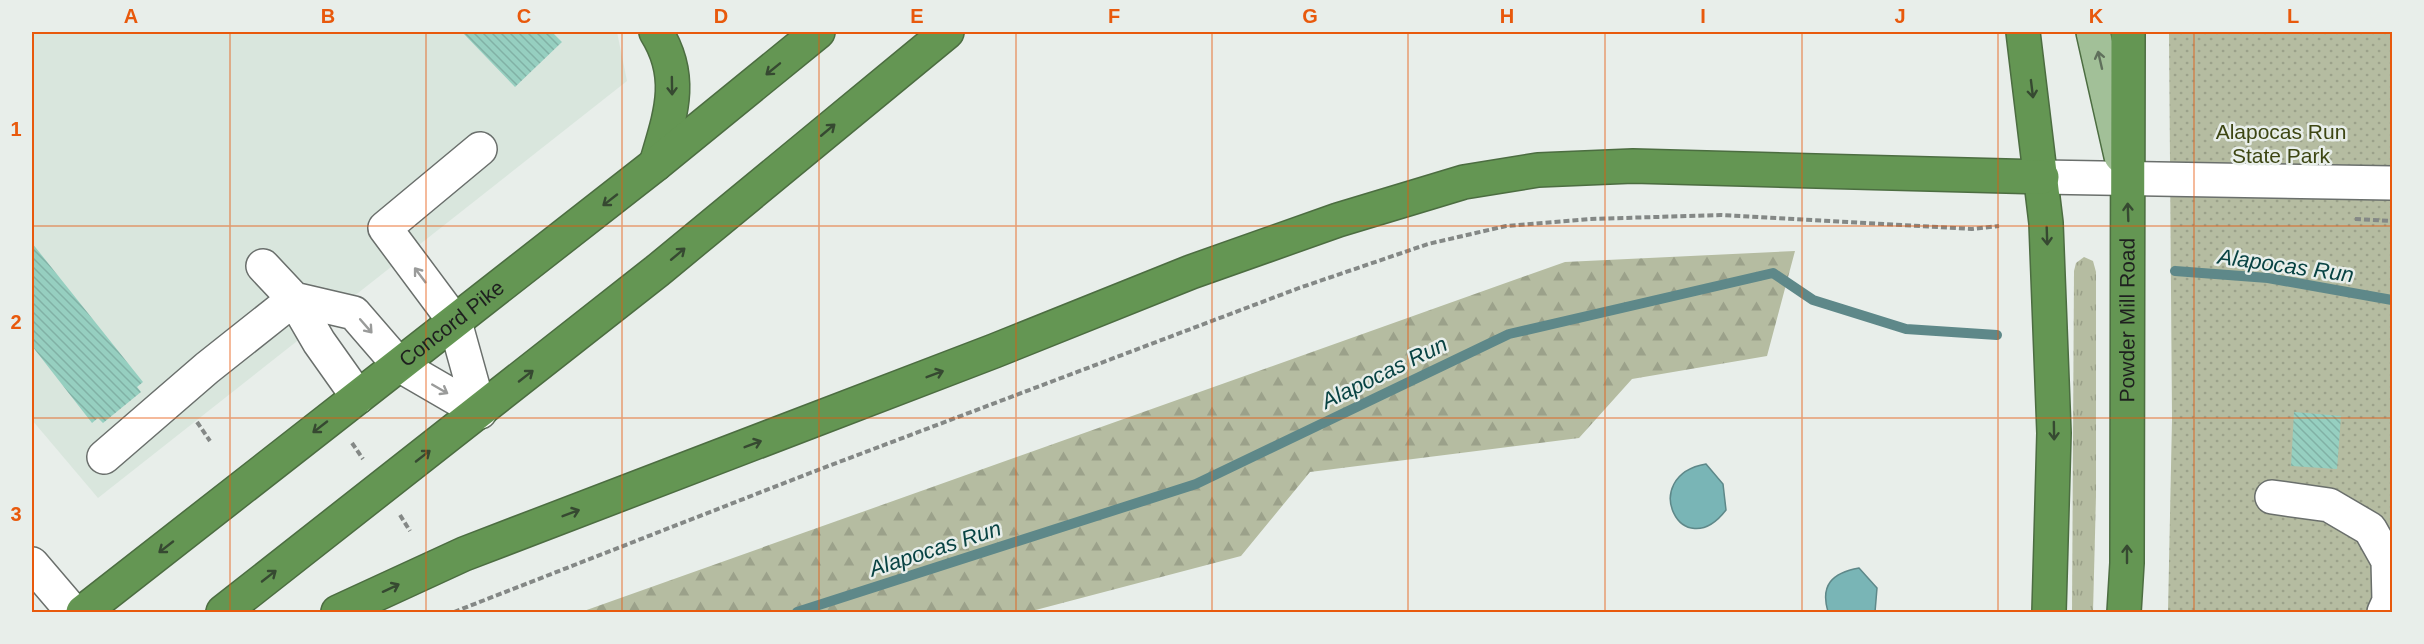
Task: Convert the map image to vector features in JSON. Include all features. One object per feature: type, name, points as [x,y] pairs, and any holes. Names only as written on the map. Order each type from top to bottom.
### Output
[{"type":"highway","points":[[656,32],[670,56],[673,89],[671,111],[656,164]]},
{"type":"highway","name":"Concord Pike","points":[[83,612],[656,164],[818,32]]},
{"type":"highway","points":[[223,612],[657,271],[947,32]]},
{"type":"highway","points":[[2023,32],[2046,223],[2054,433],[2049,612]]},
{"type":"highway","points":[[2126,179],[2128,32]]},
{"type":"highway","points":[[338,612],[464,554],[994,351],[1191,272],[1338,220],[1464,182],[1538,170],[1633,166],[2042,177]]},
{"type":"highway","name":"Powder Mill Road","points":[[2124,612],[2127,562],[2126,179]]},
{"type":"main road","name":"Powder Mill Road","points":[[2093,32],[2126,179]]},
{"type":"street","points":[[480,149],[385,228],[455,322],[480,412]]},
{"type":"street","points":[[2042,177],[2392,183]]},
{"type":"street","points":[[263,266],[294,299],[319,342],[358,397]]},
{"type":"street","points":[[294,299],[354,313],[399,365],[480,412]]},
{"type":"street","points":[[104,457],[207,368],[294,299]]},
{"type":"street","points":[[2272,497],[2329,506],[2370,529],[2388,561],[2389,601],[2384,612]]},
{"type":"street","points":[[32,564],[73,612]]},
{"type":"path","points":[[454,612],[810,473],[1299,288],[1428,244],[1506,226],[1590,219],[1709,215],[1972,229],[1999,226]]},
{"type":"path","points":[[195,419],[210,441]]},
{"type":"shaded area","points":[[32,32],[617,32],[627,81],[98,498],[32,420]]},
{"type":"green space","name":"Alapocas Run State Park","points":[[2169,32],[2392,32],[2392,612],[2168,612],[2172,419]]},
{"type":"green space","points":[[1795,251],[1767,356],[1632,379],[1579,438],[1310,472],[1241,556],[1028,612],[581,612],[1565,262]]},
{"type":"green space","points":[[2084,257],[2093,261],[2096,272],[2096,496],[2093,612],[2072,612],[2074,271],[2076,263]]},
{"type":"water","points":[[1706,464],[1723,484],[1726,510],[1710,525],[1695,529],[1682,524],[1674,513],[1670,499],[1674,484],[1685,472]]},
{"type":"water","points":[[1859,568],[1877,588],[1875,612],[1828,612],[1826,594],[1830,582],[1842,573]]},
{"type":"building","points":[[462,32],[552,32],[562,42],[515,87]]},
{"type":"building","points":[[32,243],[143,382],[137,387],[141,392],[103,423],[98,418],[92,423],[32,346]]},
{"type":"building","points":[[2294,412],[2341,416],[2337,469],[2291,466]]},
{"type":"waterway","name":"Alapocas Run","points":[[2175,271],[2268,278],[2392,300]]},
{"type":"waterway","name":"Alapocas Run","points":[[797,612],[1196,484],[1509,334],[1773,273],[1813,300],[1906,329],[1997,335]]}]
